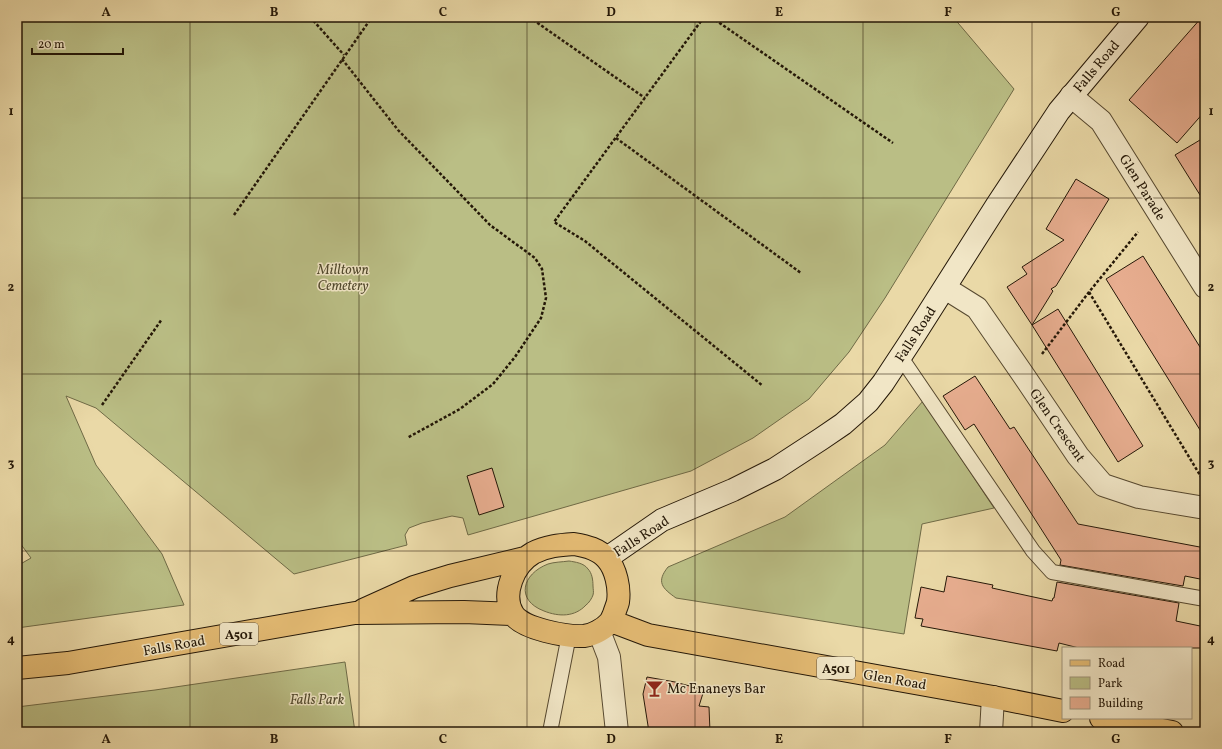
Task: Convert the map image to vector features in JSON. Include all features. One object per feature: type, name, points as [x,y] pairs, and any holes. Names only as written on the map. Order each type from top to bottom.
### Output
[{"type":"main road","name":"Falls Road","points":[[607,558],[662,520],[733,490],[775,469],[843,424],[868,402],[883,383],[1059,112],[1138,17]]},
{"type":"main road","name":"Glen Parade","points":[[1071,96],[1101,121],[1205,287]]},
{"type":"main road","name":"Glen Crescent","points":[[945,288],[977,308],[1078,456],[1103,486],[1139,497],[1205,508]]},
{"type":"main road","name":"A501","points":[[513,614],[508,590],[512,577],[525,558],[546,548],[558,545],[574,544],[586,546],[607,558]]},
{"type":"main road","name":"Falls Road","points":[[355,613],[421,585],[450,576],[525,558]]},
{"type":"main road","points":[[513,614],[525,624],[541,630],[569,635],[585,636],[605,626],[618,602],[618,586],[614,571],[607,558]]},
{"type":"main road","name":"Falls Road","points":[[17,668],[68,663],[355,613],[464,612],[513,614]]},
{"type":"main road","points":[[605,626],[617,732]]},
{"type":"main road","name":"Glen Road","points":[[605,626],[1062,710]]},
{"type":"main road","points":[[991,732],[993,697]]},
{"type":"main road","points":[[1106,719],[1172,732]]},
{"type":"lane","points":[[900,356],[1032,551],[1052,572],[1205,599]]},
{"type":"lane","points":[[550,732],[569,635]]},
{"type":"path","points":[[310,17],[344,55]]},
{"type":"path","points":[[234,215],[344,55],[372,17]]},
{"type":"path","points":[[529,17],[645,98]]},
{"type":"path","points":[[704,17],[554,222],[585,241],[763,386]]},
{"type":"path","points":[[711,17],[893,144]]},
{"type":"path","points":[[342,59],[398,130],[490,224],[535,258],[542,269],[546,298],[541,318],[515,357],[493,384],[460,408],[407,438]]},
{"type":"path","points":[[616,138],[801,273]]},
{"type":"path","points":[[1024,376],[1089,292],[1157,209]]},
{"type":"path","points":[[1089,292],[1205,484]]},
{"type":"path","points":[[102,405],[162,320]]},
{"type":"green space","name":"Milltown Cemetery","points":[[17,17],[953,17],[1014,89],[885,298],[849,352],[809,399],[753,438],[691,471],[468,535],[463,518],[452,516],[422,523],[409,528],[405,535],[407,545],[294,574],[96,408],[66,396],[96,465],[162,554],[184,605],[17,628],[17,566],[31,558],[17,539]]},
{"type":"green space","points":[[923,401],[994,508],[922,524],[904,634],[676,598],[664,588],[662,584],[662,577],[668,567],[785,517],[885,445]]},
{"type":"green space","points":[[569,561],[584,565],[590,572],[593,596],[589,602],[577,612],[566,615],[550,613],[535,606],[529,600],[525,587],[532,574],[539,568],[548,564]]},
{"type":"green space","name":"Falls Park","points":[[345,662],[355,732],[17,732],[17,707],[155,690]]},
{"type":"building","points":[[1202,17],[1205,17],[1205,111],[1177,143],[1129,100]]},
{"type":"building","points":[[1205,137],[1205,203],[1175,155]]},
{"type":"building","points":[[1076,179],[1109,199],[1056,286],[1051,289],[1053,291],[1032,325],[1007,287],[1027,274],[1022,267],[1064,240],[1046,229]]},
{"type":"building","points":[[1143,256],[1205,355],[1205,438],[1106,279]]},
{"type":"building","points":[[1058,309],[1143,446],[1118,462],[1032,325]]},
{"type":"building","points":[[975,376],[1010,429],[1014,427],[1078,524],[1205,548],[1205,580],[1185,576],[1183,586],[1060,565],[1061,560],[974,424],[965,430],[943,396]]},
{"type":"building","points":[[492,468],[504,507],[479,515],[467,476]]},
{"type":"building","points":[[947,576],[993,585],[992,588],[1052,601],[1057,582],[1179,603],[1176,621],[1205,627],[1205,648],[1075,647],[1059,643],[1057,651],[921,626],[923,619],[915,618],[921,587],[944,592]]},
{"type":"building","points":[[647,677],[675,682],[704,690],[699,706],[709,707],[710,732],[649,732],[643,694]]},
{"type":"place","name":"Mc Enaneys Bar","points":[[654,688]]}]
